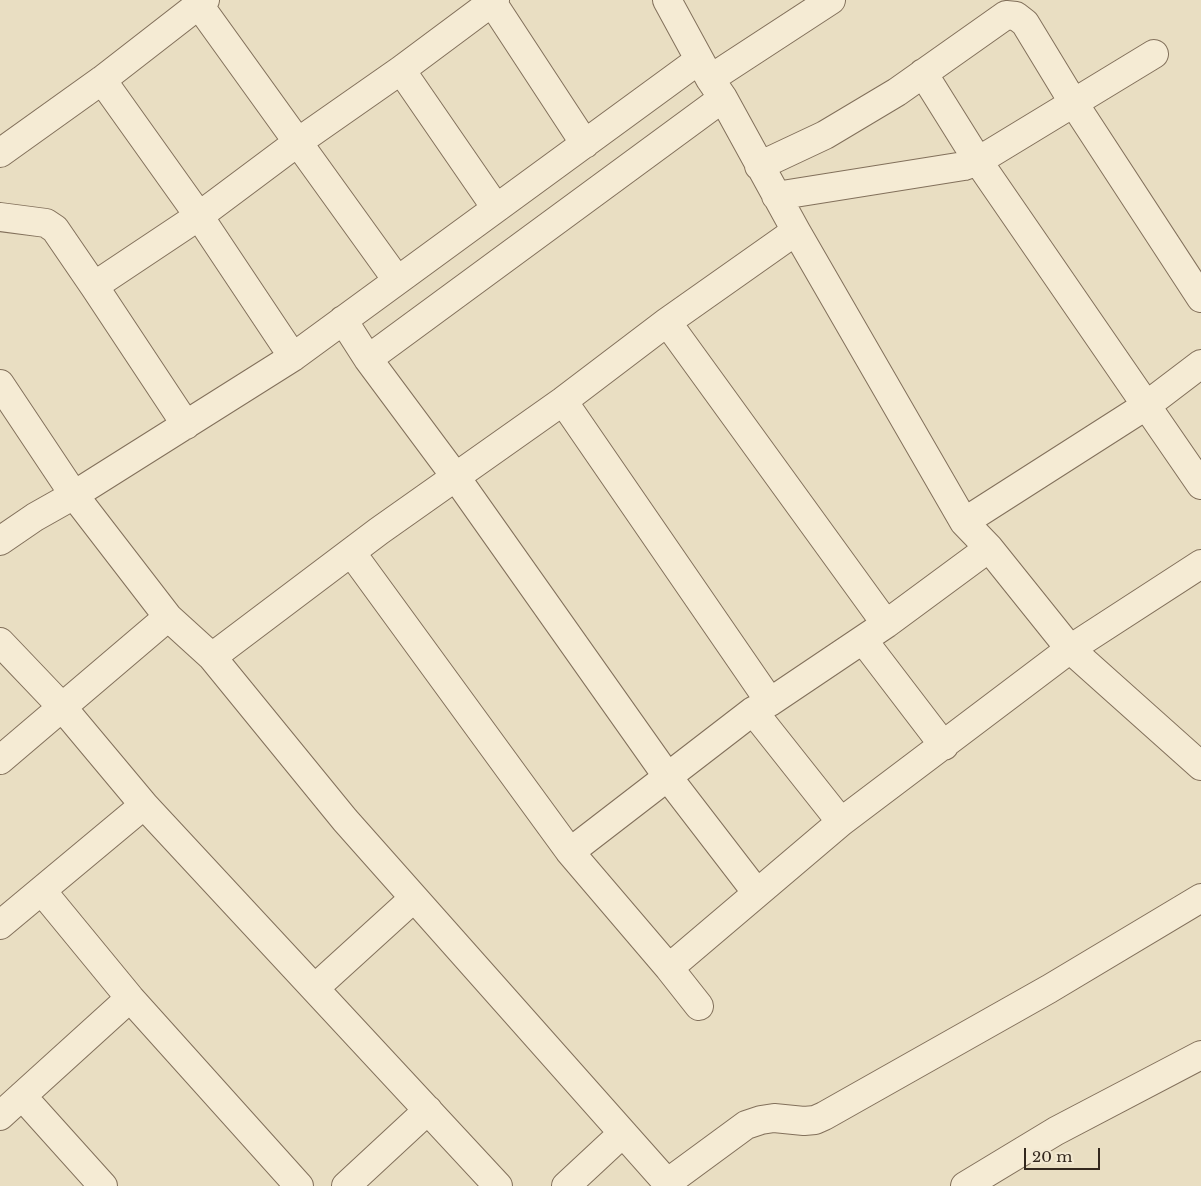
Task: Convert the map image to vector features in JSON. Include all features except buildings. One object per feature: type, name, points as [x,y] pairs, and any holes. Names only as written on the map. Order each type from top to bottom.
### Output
[{"type":"street","points":[[667,0],[776,196],[964,522],[989,548],[1070,649],[1201,766]]},
{"type":"street","points":[[368,359],[711,79],[831,0]]},
{"type":"street","points":[[94,286],[199,216],[298,142],[402,70],[494,1],[585,144]]},
{"type":"street","points":[[0,153],[102,80],[202,2],[298,142],[397,280]]},
{"type":"street","points":[[760,166],[825,135],[897,92],[1006,16],[1016,16],[1025,23],[1072,102],[1201,298]]},
{"type":"street","points":[[776,196],[964,166],[978,161],[1072,102],[1154,54]]},
{"type":"street","points":[[402,70],[496,208]]},
{"type":"street","points":[[923,73],[978,161],[1201,485]]},
{"type":"street","points":[[0,541],[293,357],[585,144],[711,79]]},
{"type":"street","points":[[102,80],[199,216],[293,357]]},
{"type":"street","points":[[0,217],[46,223],[55,229],[186,425]]},
{"type":"street","points":[[212,657],[455,476],[563,401],[667,322],[796,231]]},
{"type":"street","points":[[343,320],[368,359],[455,476],[667,776],[757,893]]},
{"type":"street","points":[[667,322],[886,624]]},
{"type":"street","points":[[964,522],[1147,405],[1201,364]]},
{"type":"street","points":[[0,384],[74,495],[168,617],[212,657],[345,820],[668,1185],[746,1125],[774,1118],[804,1121],[815,1120],[824,1116],[1049,989],[1201,898]]},
{"type":"street","points":[[563,401],[761,707],[841,822]]},
{"type":"street","points":[[570,852],[667,776],[761,707],[886,624],[989,548]]},
{"type":"street","points":[[351,552],[570,852],[699,1006]]},
{"type":"street","points":[[669,968],[841,822],[1070,649],[1201,564]]},
{"type":"street","points":[[0,760],[168,617]]},
{"type":"street","points":[[863,640],[944,746]]},
{"type":"street","points":[[0,642],[62,707],[144,805],[498,1186]]},
{"type":"street","points":[[0,925],[144,805]]},
{"type":"street","points":[[42,891],[130,998],[299,1186]]},
{"type":"street","points":[[315,988],[414,898]]},
{"type":"street","points":[[0,1116],[130,998]]},
{"type":"street","points":[[965,1186],[1056,1131],[1201,1054]]},
{"type":"street","points":[[22,1096],[103,1186]]},
{"type":"street","points":[[346,1186],[428,1110]]},
{"type":"street","points":[[566,1186],[623,1133]]}]
